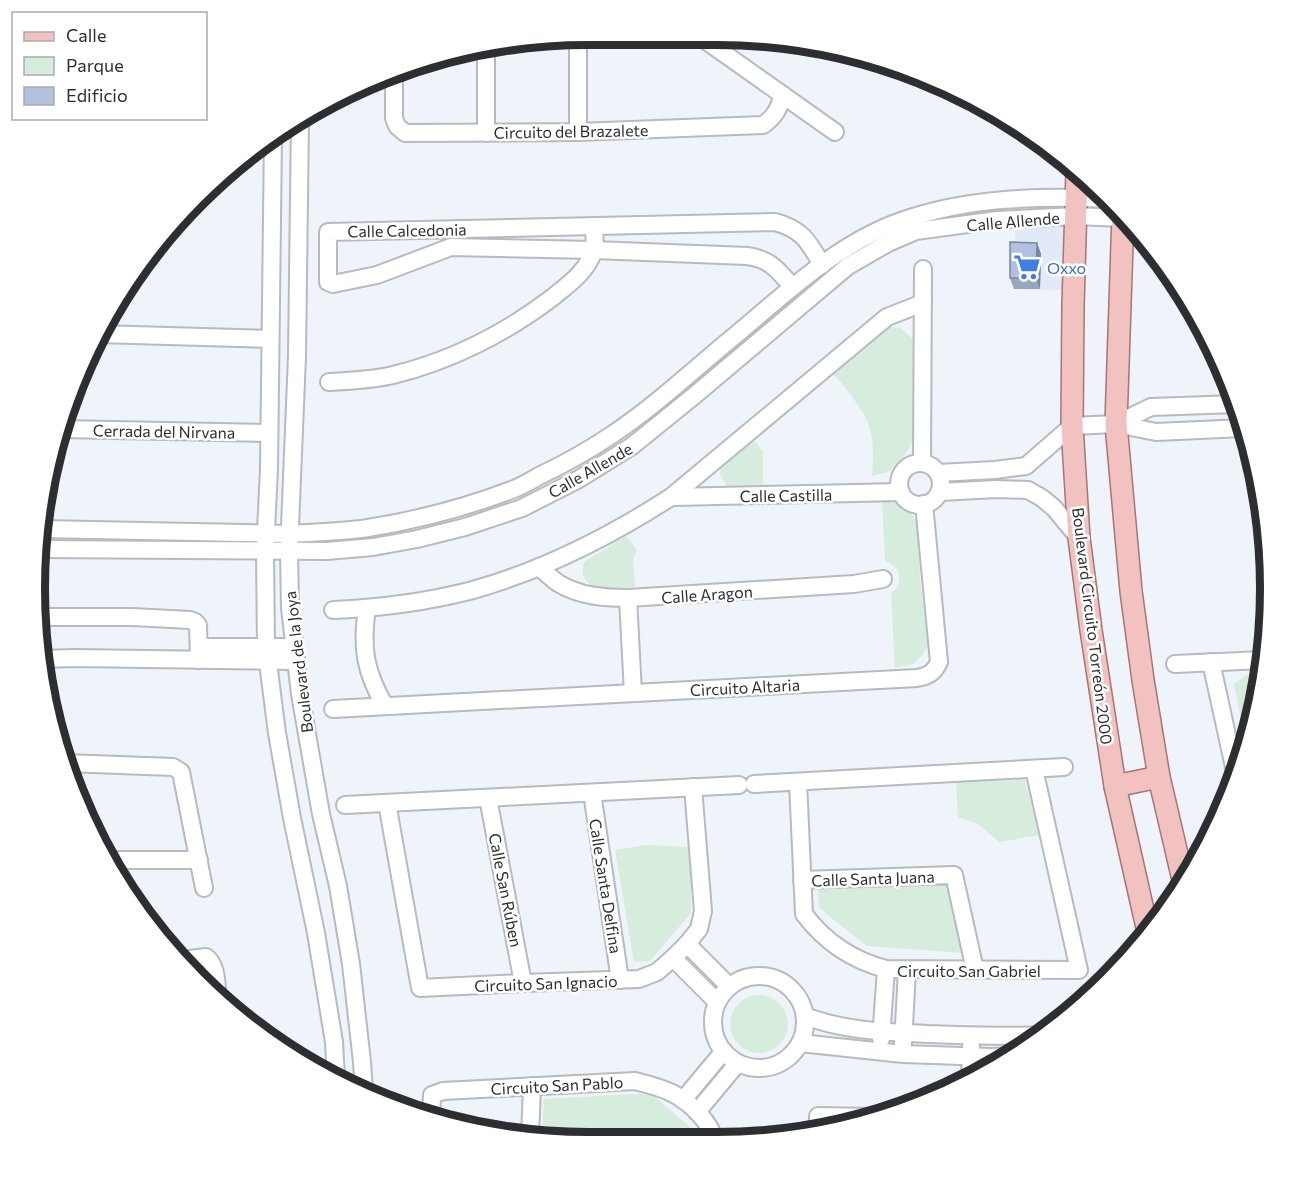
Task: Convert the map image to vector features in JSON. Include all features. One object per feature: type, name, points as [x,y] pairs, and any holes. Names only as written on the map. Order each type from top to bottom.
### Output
[{"type":"main road","name":"Boulevard Circuito Torreón 2000","points":[[1076,181],[1072,426],[1079,538],[1115,786],[1146,922]]},
{"type":"main road","points":[[1122,226],[1116,424],[1131,591],[1159,777],[1181,870]]},
{"type":"main road","points":[[1115,786],[1159,777]]},
{"type":"street","points":[[578,45],[578,132]]},
{"type":"street","points":[[712,45],[835,132]]},
{"type":"street","points":[[486,54],[486,132]]},
{"type":"street","name":"Circuito del Brazalete","points":[[394,81],[394,118],[405,133],[578,132],[763,125],[777,112],[783,95]]},
{"type":"street","name":"Boulevard de la Joya","points":[[300,129],[297,356],[289,551],[290,608],[294,654],[321,814],[338,886],[351,964],[363,1083]]},
{"type":"street","name":"Boulevard de la Joya","points":[[273,147],[265,551],[267,654],[277,733],[333,1031],[335,1069]]},
{"type":"street","name":"Calle Allende","points":[[49,529],[290,534],[366,528],[415,520],[463,506],[516,488],[569,461],[612,435],[652,405],[793,287],[852,243],[873,232],[940,209],[985,201],[1038,198],[1075,207]]},
{"type":"street","points":[[1075,207],[1098,202]]},
{"type":"street","points":[[1075,207],[1110,214]]},
{"type":"street","name":"Calle Allende","points":[[46,549],[327,551],[373,547],[465,527],[522,508],[579,479],[632,446],[848,266],[888,243],[916,231],[1075,207]]},
{"type":"street","name":"Calle Calcedonia","points":[[793,287],[776,268],[758,257],[451,247],[377,275],[333,284],[328,282],[329,231],[775,222],[802,235],[822,265]]},
{"type":"street","points":[[329,382],[392,375],[445,358],[489,338],[536,310],[572,282],[588,262],[594,250],[594,226]]},
{"type":"street","points":[[450,230],[451,247]]},
{"type":"street","points":[[922,463],[923,269]]},
{"type":"street","points":[[333,610],[407,603],[470,590],[539,567],[591,544],[671,497],[887,318],[923,303]]},
{"type":"street","points":[[108,334],[270,339]]},
{"type":"street","points":[[1116,424],[1151,407],[1227,404]]},
{"type":"street","points":[[938,473],[1026,466],[1072,426],[1116,424],[1156,432],[1235,428]]},
{"type":"street","name":"Cerrada del Nirvana","points":[[70,429],[269,433]]},
{"type":"street","points":[[914,463],[922,463],[931,466],[938,473],[941,486],[930,502],[915,504],[906,500],[898,485],[902,471],[914,463]]},
{"type":"street","points":[[1026,466],[1028,490]]},
{"type":"street","points":[[977,471],[978,489]]},
{"type":"street","points":[[939,492],[978,489],[1028,490],[1054,508],[1079,538]]},
{"type":"street","name":"Calle Castilla","points":[[671,497],[901,492]]},
{"type":"street","name":"Circuito Altaria","points":[[333,708],[926,677],[933,672],[939,662],[924,504]]},
{"type":"street","name":"Calle Aragon","points":[[539,567],[559,583],[587,595],[607,598],[854,584],[883,579]]},
{"type":"street","points":[[628,598],[633,693]]},
{"type":"street","points":[[367,608],[364,649],[375,689],[385,706]]},
{"type":"street","points":[[46,618],[77,616],[190,620],[198,625],[199,654]]},
{"type":"street","points":[[50,659],[199,654],[294,654]]},
{"type":"street","points":[[1175,664],[1255,660]]},
{"type":"street","points":[[1211,662],[1232,759]]},
{"type":"street","points":[[74,763],[173,767],[181,772],[204,888]]},
{"type":"street","points":[[345,805],[1064,767]]},
{"type":"street","name":"Circuito San Gabriel","points":[[798,782],[804,914],[816,930],[836,946],[856,959],[886,969],[1079,970],[1034,769]]},
{"type":"street","name":"Circuito San Ignacio","points":[[387,803],[420,988],[620,980],[639,979],[657,972],[687,944],[699,929],[703,911],[693,787]]},
{"type":"street","name":"Calle Santa Delfina","points":[[592,793],[620,980]]},
{"type":"street","name":"Calle San Rúben","points":[[488,798],[523,983]]},
{"type":"street","points":[[118,860],[199,860]]},
{"type":"street","name":"Calle Santa Juana","points":[[802,880],[954,875],[975,970]]},
{"type":"street","points":[[687,944],[729,986]]},
{"type":"street","points":[[191,959],[206,957],[212,962],[216,984]]},
{"type":"street","points":[[673,958],[717,1002]]},
{"type":"street","points":[[880,1052],[886,969]]},
{"type":"street","points":[[903,1054],[907,970]]},
{"type":"street","points":[[766,976],[785,984],[798,998],[803,1007],[805,1026],[800,1043],[787,1059],[768,1068],[747,1068],[737,1064],[717,1045],[712,1028],[713,1010],[729,986],[746,977],[766,976]]},
{"type":"street","points":[[805,1016],[838,1026],[882,1031],[971,1036],[1025,1035]]},
{"type":"street","points":[[970,1069],[971,1036]]},
{"type":"street","points":[[991,1036],[991,1057]]},
{"type":"street","points":[[800,1043],[903,1054],[971,1056],[986,1060]]},
{"type":"street","points":[[683,1100],[723,1052]]},
{"type":"street","points":[[697,1112],[737,1064]]},
{"type":"street","name":"Circuito San Pablo","points":[[431,1108],[432,1095],[443,1091],[635,1082],[663,1089],[683,1100],[697,1112],[711,1132]]},
{"type":"street","points":[[530,1128],[531,1086]]},
{"type":"street","points":[[818,1123],[818,1116],[844,1116]]},
{"type":"shaded area","points":[[1068,225],[1067,290],[1014,289],[1015,227]]},
{"type":"green space","points":[[888,327],[900,328],[913,339],[915,428],[912,443],[902,459],[888,472],[872,476],[873,449],[869,426],[855,401],[832,372]]},
{"type":"green space","points":[[751,436],[763,452],[763,489],[729,489],[720,475],[720,463]]},
{"type":"green space","points":[[891,500],[910,511],[917,523],[920,579],[928,645],[921,657],[913,664],[895,668],[891,594],[898,585],[899,576],[895,567],[885,561],[882,501]]},
{"type":"green space","points":[[626,536],[637,550],[633,559],[635,587],[608,588],[591,585],[583,573],[584,562]]},
{"type":"green space","points":[[1246,675],[1253,675],[1242,724],[1234,684]]},
{"type":"green space","points":[[1025,780],[1039,835],[999,842],[978,824],[958,817],[956,782]]},
{"type":"green space","points":[[646,845],[690,847],[691,913],[650,961],[634,962],[615,850]]},
{"type":"green space","points":[[949,883],[964,953],[867,946],[819,908],[818,889]]},
{"type":"green space","points":[[759,995],[770,997],[783,1008],[788,1024],[786,1035],[775,1048],[759,1053],[748,1051],[735,1040],[730,1024],[732,1013],[743,1000]]},
{"type":"green space","points":[[651,1093],[695,1132],[542,1130],[544,1099]]},
{"type":"building","points":[[1010,242],[1037,243],[1036,278],[1010,278]]},
{"type":"place","name":"Oxxo","points":[[1027,267]]}]
